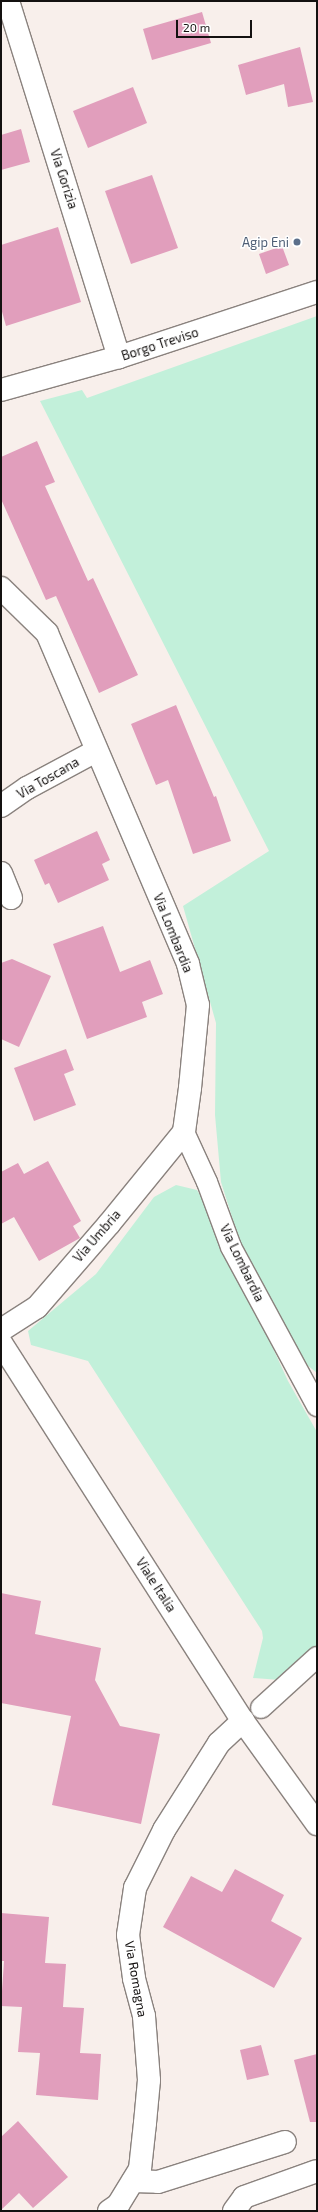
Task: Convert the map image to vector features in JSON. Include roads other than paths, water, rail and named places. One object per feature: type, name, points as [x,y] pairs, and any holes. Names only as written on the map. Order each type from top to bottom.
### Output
[{"type":"street","name":"Via Gorizia","points":[[10,4],[119,357]]},
{"type":"street","name":"Borgo Treviso","points":[[1,390],[119,357],[317,292]]},
{"type":"street","name":"Via Lombardia","points":[[1,588],[47,633],[190,970],[198,1004],[184,1132],[207,1182],[231,1247],[317,1406]]},
{"type":"street","name":"Via Toscana","points":[[1,806],[27,788],[96,751]]},
{"type":"street","points":[[1,873],[10,898]]},
{"type":"street","name":"Via Umbria","points":[[1,1330],[37,1307],[109,1224],[184,1132]]},
{"type":"street","name":"Viale Italia","points":[[1,1343],[244,1721],[317,1824]]},
{"type":"street","points":[[261,1708],[317,1657]]},
{"type":"street","name":"Via Romagna","points":[[109,2211],[118,2205],[140,2169],[149,2080],[144,2016],[134,1978],[128,1935],[135,1888],[164,1830],[219,1743],[244,1721]]},
{"type":"street","points":[[133,2181],[158,2182],[285,2142]]},
{"type":"street","points":[[234,2211],[244,2197],[317,2172]]},
{"type":"place","name":"Agip Eni","points":[[297,242]]}]
